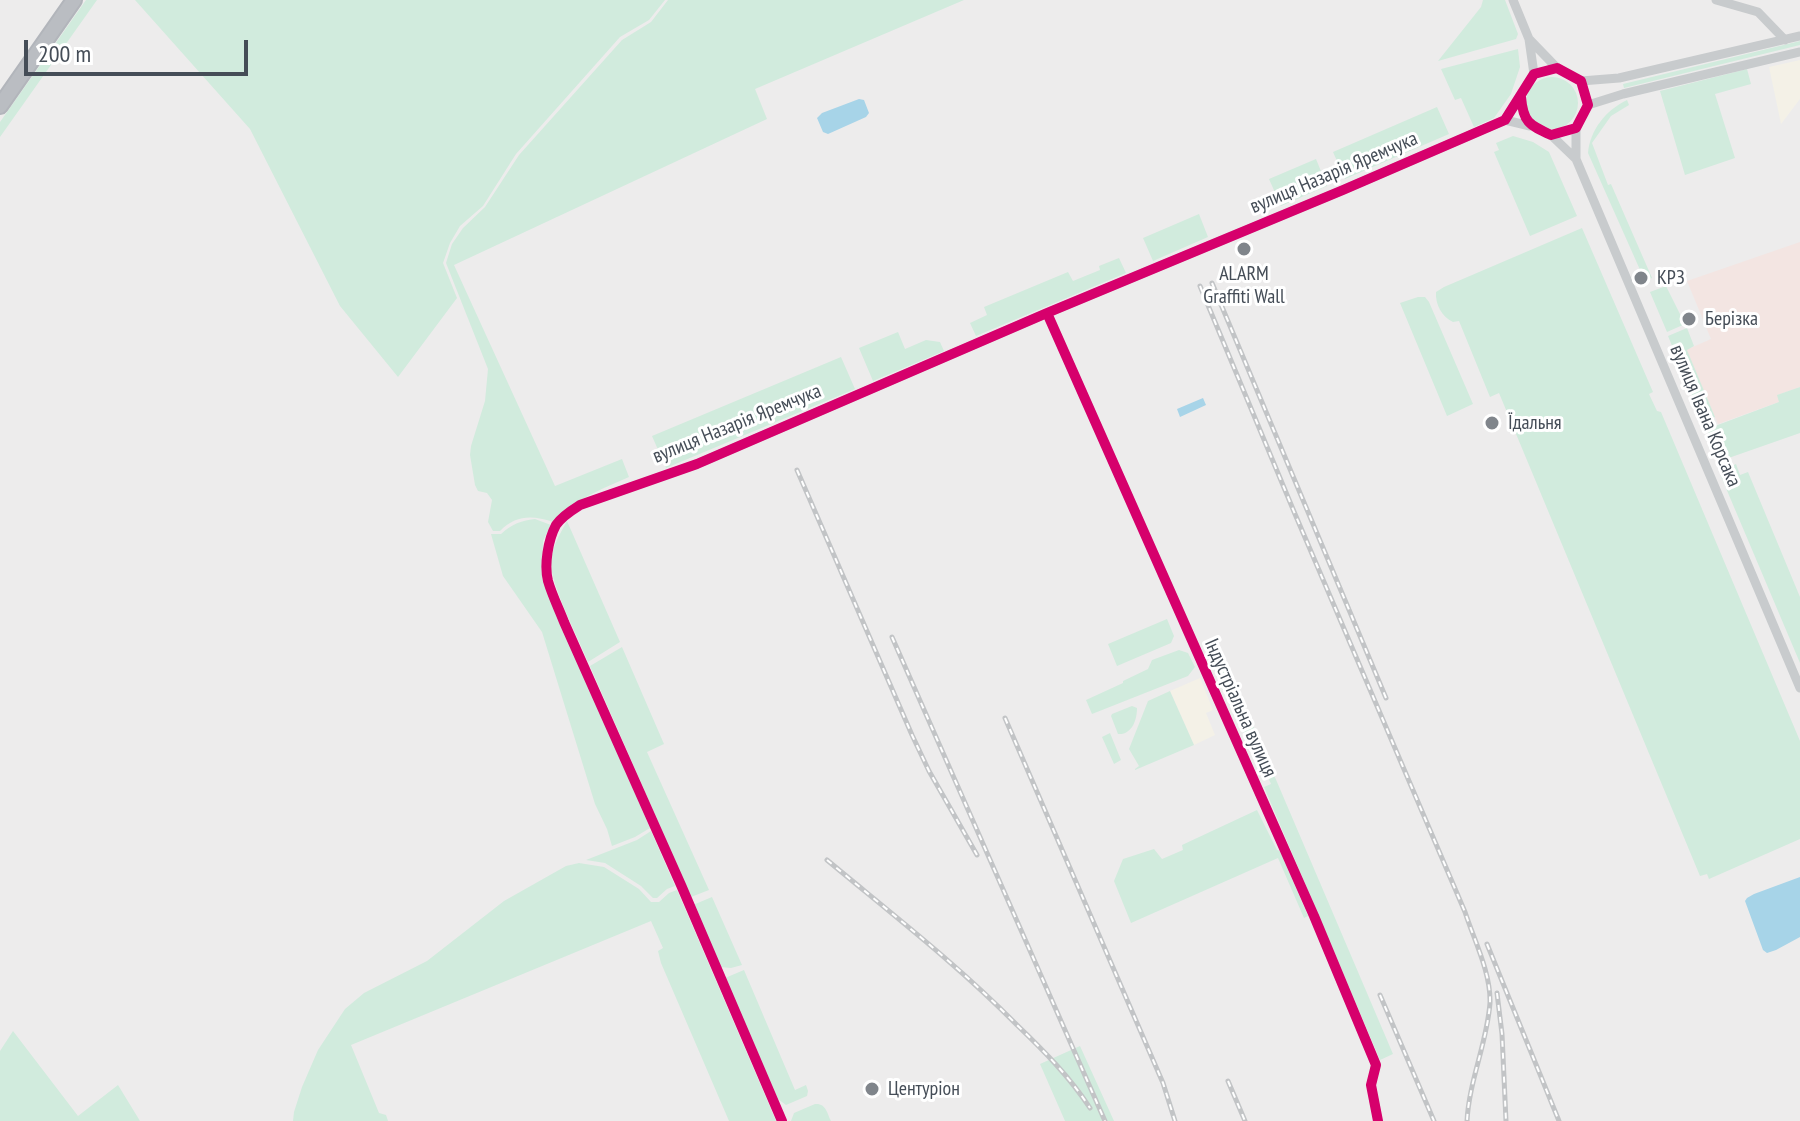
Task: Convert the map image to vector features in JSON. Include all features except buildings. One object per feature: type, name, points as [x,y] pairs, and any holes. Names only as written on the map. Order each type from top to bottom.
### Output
[{"type":"highway","points":[[0,106],[74,0]]},
{"type":"street","points":[[1513,0],[1529,39],[1534,74],[1505,120],[1551,135],[1576,159]]},
{"type":"street","points":[[1716,0],[1758,12],[1785,40]]},
{"type":"street","points":[[1529,39],[1557,68],[1581,81],[1619,78],[1800,36]]},
{"type":"street","points":[[1588,105],[1800,52]]},
{"type":"street","points":[[1534,74],[1557,68]]},
{"type":"street","points":[[1576,159],[1576,128],[1588,105],[1581,81]]},
{"type":"street","points":[[1521,97],[1522,112],[1530,126]]},
{"type":"street","name":"вулиця Назарія Яремчука","points":[[782,1121],[548,581],[546,566],[551,538],[557,525],[567,513],[580,505],[697,464],[1505,120]]},
{"type":"street","points":[[1551,135],[1576,128]]},
{"type":"street","name":"вулиця Івана Корсака","points":[[1576,159],[1800,688]]},
{"type":"street","name":"Індустріальна вулиця","points":[[1047,313],[1314,916],[1376,1065],[1371,1085],[1378,1121]]},
{"type":"shaded area","points":[[1800,60],[1800,99],[1781,124],[1769,67]]},
{"type":"shaded area","points":[[1800,242],[1800,387],[1778,395],[1779,402],[1718,424],[1686,350],[1711,339],[1687,281]]},
{"type":"shaded area","points":[[1200,678],[1213,710],[1206,713],[1215,735],[1194,745],[1170,691]]},
{"type":"green space","points":[[86,0],[97,0],[0,137],[0,122]]},
{"type":"green space","points":[[135,0],[665,0],[649,20],[620,37],[516,154],[483,206],[460,226],[443,263],[457,298],[398,377],[340,306],[250,129]]},
{"type":"green space","points":[[668,0],[964,0],[755,89],[767,119],[454,265],[555,486],[622,459],[629,477],[579,501],[553,522],[525,518],[512,522],[500,531],[493,531],[488,522],[492,500],[487,493],[478,491],[475,485],[470,455],[485,401],[488,369],[446,263],[452,244],[463,228],[485,207],[519,155],[622,40],[651,22]]},
{"type":"green space","points":[[1483,0],[1505,0],[1518,34],[1516,39],[1438,61],[1481,7]]},
{"type":"green space","points":[[1800,41],[1800,45],[1624,88],[1623,84]]},
{"type":"green space","points":[[1518,49],[1520,67],[1511,94],[1494,118],[1474,127],[1461,98],[1455,100],[1441,69]]},
{"type":"green space","points":[[1747,69],[1751,84],[1715,94],[1735,158],[1685,175],[1660,91]]},
{"type":"green space","points":[[1552,77],[1570,85],[1578,103],[1570,121],[1552,129],[1534,121],[1526,103],[1534,85]]},
{"type":"green space","points":[[1627,100],[1629,105],[1611,116],[1592,143],[1608,185],[1611,184],[1652,278],[1645,281],[1588,153],[1592,136],[1600,122],[1612,109]]},
{"type":"green space","points":[[1437,107],[1449,134],[1345,179],[1333,152]]},
{"type":"green space","points":[[1513,136],[1533,142],[1549,152],[1577,216],[1530,236],[1494,152],[1499,150],[1496,143]]},
{"type":"green space","points":[[1316,159],[1327,186],[1281,206],[1269,179]]},
{"type":"green space","points":[[1199,214],[1208,237],[1153,261],[1143,238]]},
{"type":"green space","points":[[1582,228],[1653,392],[1649,394],[1657,411],[1661,412],[1800,741],[1800,839],[1709,879],[1707,874],[1700,876],[1499,393],[1490,397],[1459,321],[1453,322],[1446,317],[1437,301],[1436,292],[1444,287]]},
{"type":"green space","points":[[1119,258],[1126,273],[976,336],[970,323],[987,315],[984,307],[1068,272],[1073,281]]},
{"type":"green space","points":[[1666,286],[1685,324],[1667,332],[1650,292]]},
{"type":"green space","points":[[1425,297],[1429,302],[1473,404],[1447,416],[1400,303]]},
{"type":"green space","points":[[1687,328],[1694,346],[1687,350],[1715,417],[1703,422],[1668,336]]},
{"type":"green space","points":[[898,332],[905,349],[926,340],[940,342],[944,351],[873,381],[859,348]]},
{"type":"green space","points":[[841,357],[855,389],[666,468],[652,436]]},
{"type":"green space","points":[[1800,387],[1800,433],[1720,461],[1707,429],[1779,402],[1777,395]]},
{"type":"green space","points":[[1736,464],[1740,475],[1748,472],[1800,597],[1800,663],[1720,474]]},
{"type":"green space","points":[[535,519],[551,525],[543,541],[542,578],[650,828],[612,846],[595,804],[542,632],[503,576],[491,534],[501,534],[516,524]]},
{"type":"green space","points":[[567,521],[620,642],[588,662],[552,572],[553,551]]},
{"type":"green space","points":[[1167,619],[1174,636],[1171,643],[1117,666],[1108,644]]},
{"type":"green space","points":[[1203,645],[1225,660],[1393,1054],[1380,1060],[1264,787],[1271,784],[1254,745],[1239,727]]},
{"type":"green space","points":[[622,647],[664,744],[647,752],[709,890],[691,897],[590,666]]},
{"type":"green space","points":[[1179,650],[1188,653],[1195,667],[1188,676],[1092,714],[1086,700],[1148,669],[1152,660]]},
{"type":"green space","points":[[1170,691],[1194,745],[1135,770],[1139,766],[1129,749],[1148,701]]},
{"type":"green space","points":[[1132,706],[1137,708],[1133,726],[1127,732],[1118,734],[1112,714]]},
{"type":"green space","points":[[1110,733],[1121,760],[1114,764],[1102,737]]},
{"type":"green space","points":[[1257,810],[1280,851],[1308,916],[1304,918],[1278,858],[1131,923],[1114,881],[1123,859],[1154,849],[1162,859],[1183,850],[1182,845]]},
{"type":"green space","points":[[651,831],[675,886],[657,898],[605,863],[586,860],[637,840]]},
{"type":"green space","points":[[579,863],[604,867],[639,889],[651,902],[659,902],[677,890],[776,1121],[729,1121],[661,963],[658,951],[663,948],[651,921],[351,1045],[379,1113],[386,1115],[388,1121],[293,1121],[302,1087],[318,1050],[345,1009],[364,993],[427,961],[504,901],[566,866]]},
{"type":"green space","points":[[712,897],[742,965],[720,967],[693,905]]},
{"type":"green space","points":[[744,970],[795,1090],[806,1085],[808,1091],[807,1096],[786,1105],[778,1099],[725,978]]},
{"type":"green space","points":[[13,1031],[78,1116],[118,1085],[140,1121],[0,1121],[0,1051]]},
{"type":"green space","points":[[1080,1046],[1114,1121],[1065,1121],[1040,1064]]},
{"type":"green space","points":[[815,1104],[824,1107],[831,1121],[791,1121],[794,1113]]},
{"type":"water","points":[[859,99],[864,100],[869,113],[866,117],[828,134],[823,132],[817,118],[822,113]]},
{"type":"water","points":[[1203,398],[1206,405],[1180,417],[1177,409]]},
{"type":"water","points":[[1800,877],[1800,937],[1767,953],[1763,950],[1745,901],[1754,894]]},
{"type":"railway","points":[[1212,283],[1386,698]]},
{"type":"railway","points":[[1200,286],[1465,912],[1481,957],[1488,980],[1490,1003],[1467,1121]]},
{"type":"railway","points":[[797,470],[912,735],[977,855]]},
{"type":"railway","points":[[892,637],[1105,1121]]},
{"type":"railway","points":[[1005,718],[1163,1083],[1175,1121]]},
{"type":"railway","points":[[827,860],[995,1003],[1056,1064],[1090,1108]]},
{"type":"railway","points":[[1487,944],[1559,1121]]},
{"type":"railway","points":[[1497,993],[1506,1121]]},
{"type":"railway","points":[[1380,995],[1434,1121]]},
{"type":"railway","points":[[1228,1081],[1245,1121]]},
{"type":"cycle path","points":[[782,1121],[551,591],[547,560],[556,525],[580,505],[697,464],[1505,120],[1534,74],[1557,68],[1581,81],[1588,105],[1576,128],[1551,135],[1528,122],[1521,97]]},
{"type":"cycle path","points":[[1047,313],[1314,916],[1376,1065],[1371,1085],[1378,1121]]},
{"type":"place","name":"ALARM Graffiti Wall","points":[[1244,249]]},
{"type":"place","name":"КРЗ","points":[[1641,278]]},
{"type":"place","name":"Берізка","points":[[1689,319]]},
{"type":"place","name":"Їдальня","points":[[1492,423]]},
{"type":"place","name":"Центуріон","points":[[872,1089]]}]
